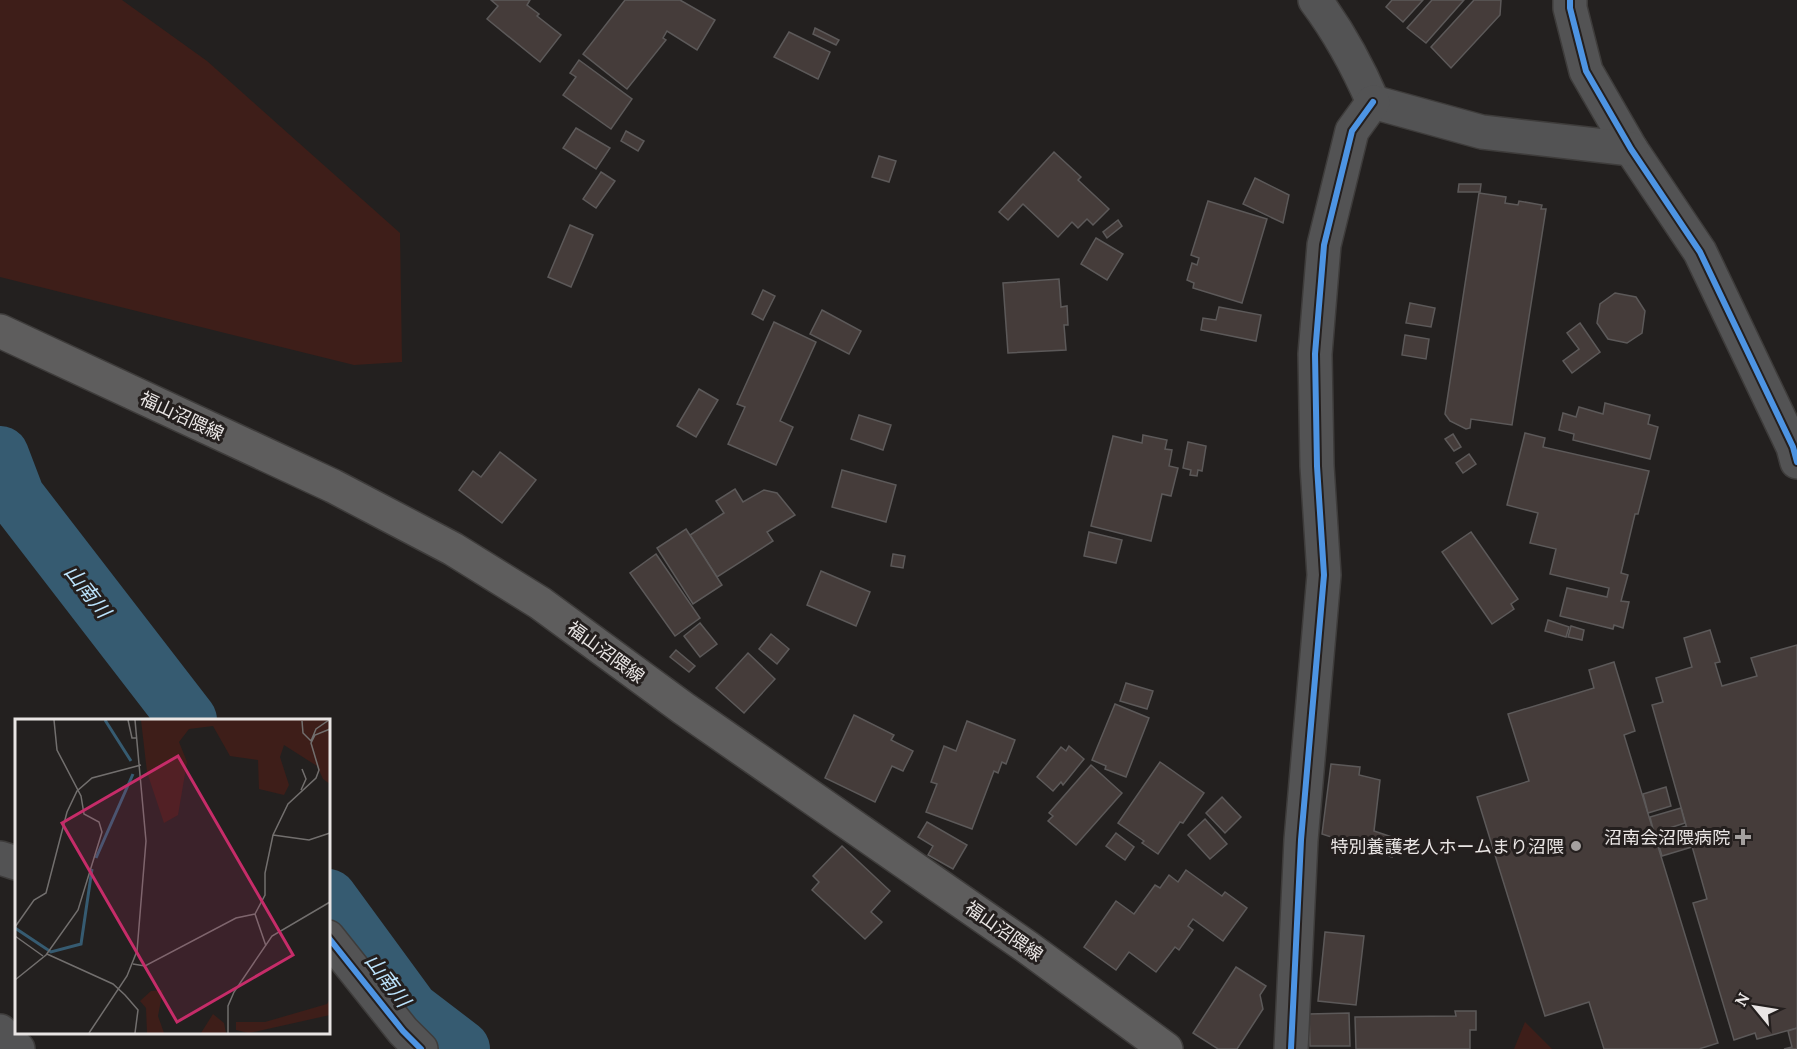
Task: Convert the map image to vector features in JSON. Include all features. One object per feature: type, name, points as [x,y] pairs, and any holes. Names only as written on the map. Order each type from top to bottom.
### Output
[{"type":"main road","name":"福山沼隈線","points":[[0,331],[333,486],[453,549],[540,603],[683,708],[1027,946],[1166,1049]]},
{"type":"street","points":[[1315,0],[1336,27],[1373,102]]},
{"type":"street","points":[[1570,0],[1586,71],[1631,149],[1700,252],[1793,447],[1797,462]]},
{"type":"street","points":[[1373,102],[1482,132],[1631,149]]},
{"type":"street","points":[[1291,1049],[1301,840],[1324,575],[1317,466],[1316,354],[1324,246],[1352,131],[1373,102]]},
{"type":"street","points":[[0,858],[15,863]]},
{"type":"street","points":[[330,940],[403,1031],[421,1049]]},
{"type":"street","points":[[0,1031],[18,1049]]},
{"type":"shaded area","points":[[0,0],[122,0],[207,61],[400,233],[402,362],[354,365],[0,277]]},
{"type":"shaded area","points":[[1525,1022],[1552,1049],[1514,1049]]},
{"type":"building","points":[[491,0],[530,0],[527,5],[561,35],[540,62],[487,19],[498,6]]},
{"type":"building","points":[[625,0],[680,0],[715,20],[697,50],[667,31],[663,38],[666,40],[627,89],[583,54]]},
{"type":"building","points":[[1392,0],[1423,0],[1403,22],[1386,7]]},
{"type":"building","points":[[1432,0],[1464,0],[1426,43],[1407,28]]},
{"type":"building","points":[[1474,0],[1501,0],[1500,15],[1451,68],[1431,47]]},
{"type":"building","points":[[815,28],[839,40],[836,45],[813,34]]},
{"type":"building","points":[[789,32],[830,52],[818,79],[774,57]]},
{"type":"building","points":[[579,60],[632,99],[611,129],[563,95],[576,77],[570,73]]},
{"type":"building","points":[[576,128],[610,148],[596,169],[563,148]]},
{"type":"building","points":[[626,131],[644,141],[638,151],[621,141]]},
{"type":"building","points":[[1054,152],[1081,177],[1078,180],[1109,209],[1093,225],[1087,219],[1078,228],[1072,222],[1058,237],[1023,204],[1008,220],[999,212]]},
{"type":"building","points":[[879,156],[896,161],[889,182],[872,177]]},
{"type":"building","points":[[601,172],[615,181],[596,208],[583,199]]},
{"type":"building","points":[[1255,178],[1289,195],[1283,223],[1243,204]]},
{"type":"building","points":[[1459,184],[1481,184],[1480,192],[1458,192]]},
{"type":"building","points":[[1479,193],[1506,197],[1505,203],[1518,205],[1519,201],[1542,205],[1541,209],[1546,209],[1512,425],[1471,419],[1470,428],[1466,429],[1450,421],[1445,414]]},
{"type":"building","points":[[1208,201],[1267,219],[1242,303],[1193,288],[1194,283],[1187,280],[1192,263],[1197,265],[1199,258],[1191,255]]},
{"type":"building","points":[[1118,220],[1122,226],[1107,238],[1103,232]]},
{"type":"building","points":[[570,225],[593,235],[571,287],[548,277]]},
{"type":"building","points":[[1096,238],[1123,254],[1107,280],[1081,264]]},
{"type":"building","points":[[1059,279],[1061,307],[1067,306],[1068,325],[1064,325],[1066,350],[1008,353],[1003,283]]},
{"type":"building","points":[[763,290],[775,296],[763,320],[752,314]]},
{"type":"building","points":[[1615,293],[1636,297],[1645,311],[1642,333],[1627,343],[1608,339],[1597,323],[1600,304]]},
{"type":"building","points":[[1410,303],[1435,308],[1431,327],[1406,323]]},
{"type":"building","points":[[1219,307],[1261,315],[1256,341],[1201,330],[1203,318],[1216,320]]},
{"type":"building","points":[[822,310],[861,331],[849,354],[810,334]]},
{"type":"building","points":[[774,322],[816,342],[780,421],[793,427],[776,465],[728,444],[745,407],[737,404]]},
{"type":"building","points":[[1580,323],[1600,352],[1572,373],[1563,361],[1579,349],[1567,333]]},
{"type":"building","points":[[1405,335],[1429,339],[1426,359],[1402,355]]},
{"type":"building","points":[[699,389],[718,400],[696,437],[677,426]]},
{"type":"building","points":[[1605,403],[1650,415],[1648,424],[1658,427],[1650,459],[1573,440],[1574,434],[1559,430],[1563,413],[1576,417],[1579,407],[1603,414]]},
{"type":"building","points":[[859,415],[891,425],[883,450],[851,439]]},
{"type":"building","points":[[1525,433],[1545,438],[1543,447],[1649,471],[1638,514],[1635,514],[1621,573],[1628,575],[1621,601],[1629,602],[1623,628],[1614,625],[1613,629],[1560,616],[1567,588],[1607,597],[1609,588],[1550,574],[1556,549],[1530,543],[1538,513],[1507,505]]},
{"type":"building","points":[[1453,434],[1461,447],[1454,451],[1445,439]]},
{"type":"building","points":[[1143,435],[1167,440],[1165,449],[1172,450],[1169,466],[1178,468],[1171,496],[1162,494],[1151,541],[1091,526],[1113,436],[1142,443]]},
{"type":"building","points":[[1188,442],[1206,446],[1202,471],[1198,470],[1197,476],[1190,475],[1191,470],[1183,468]]},
{"type":"building","points":[[500,452],[536,480],[502,523],[459,490],[473,471],[481,477]]},
{"type":"building","points":[[1469,454],[1476,464],[1463,473],[1456,463]]},
{"type":"building","points":[[842,470],[896,485],[886,522],[832,507]]},
{"type":"building","points":[[735,489],[743,502],[764,490],[777,493],[795,515],[767,532],[773,541],[717,577],[690,535],[724,513],[716,501]]},
{"type":"building","points":[[686,529],[722,585],[693,604],[657,548]]},
{"type":"building","points":[[1089,532],[1122,540],[1116,563],[1084,556]]},
{"type":"building","points":[[1471,532],[1518,599],[1511,604],[1514,609],[1492,624],[1442,552]]},
{"type":"building","points":[[656,554],[700,618],[675,636],[630,573]]},
{"type":"building","points":[[893,554],[905,556],[903,568],[891,566]]},
{"type":"building","points":[[821,571],[870,592],[856,626],[807,605]]},
{"type":"building","points":[[1548,620],[1569,627],[1566,637],[1545,631]]},
{"type":"building","points":[[700,623],[717,644],[700,657],[684,636]]},
{"type":"building","points":[[1571,626],[1584,630],[1582,640],[1568,637]]},
{"type":"building","name":"沼南会沼隈病院","points":[[1710,630],[1720,662],[1715,663],[1722,686],[1757,676],[1751,658],[1797,645],[1797,1028],[1757,1039],[1755,1033],[1734,1040],[1693,903],[1707,899],[1652,705],[1663,702],[1656,678],[1692,667],[1684,638]]},
{"type":"building","points":[[771,634],[789,649],[777,664],[759,649]]},
{"type":"building","points":[[676,650],[695,666],[689,672],[670,657]]},
{"type":"building","points":[[748,653],[775,679],[744,713],[716,688]]},
{"type":"building","name":"特別養護老人ホームまり沼隈","points":[[1614,662],[1635,731],[1624,735],[1718,1043],[1699,1049],[1604,1049],[1589,1002],[1545,1016],[1477,797],[1529,781],[1508,714],[1594,688],[1589,670]]},
{"type":"building","points":[[1126,683],[1153,691],[1147,709],[1120,701]]},
{"type":"building","points":[[1115,704],[1149,718],[1126,777],[1105,769],[1106,766],[1092,760]]},
{"type":"building","points":[[854,715],[894,735],[891,740],[913,751],[903,771],[892,766],[875,802],[825,778]]},
{"type":"building","points":[[967,721],[1015,740],[1006,764],[1002,762],[998,773],[994,771],[972,829],[926,812],[937,784],[931,782],[944,746],[956,751]]},
{"type":"building","points":[[1069,746],[1084,759],[1063,785],[1061,782],[1053,791],[1037,777],[1061,747],[1066,751]]},
{"type":"building","points":[[1160,762],[1204,793],[1158,854],[1118,823]]},
{"type":"building","points":[[1331,764],[1360,767],[1359,775],[1380,780],[1374,831],[1398,839],[1392,857],[1322,834]]},
{"type":"building","points":[[1091,765],[1122,793],[1076,845],[1048,821],[1053,816],[1049,813]]},
{"type":"building","points":[[1666,787],[1671,806],[1648,813],[1643,794]]},
{"type":"building","points":[[1222,797],[1241,817],[1225,833],[1206,813]]},
{"type":"building","points":[[1681,808],[1685,823],[1654,833],[1650,817]]},
{"type":"building","points":[[1205,819],[1227,844],[1210,859],[1188,835]]},
{"type":"building","points":[[927,822],[967,845],[953,869],[928,855],[933,846],[918,837]]},
{"type":"building","points":[[1686,826],[1692,847],[1662,856],[1656,836]]},
{"type":"building","points":[[1116,833],[1134,847],[1125,860],[1106,846]]},
{"type":"building","points":[[842,846],[890,891],[871,912],[882,922],[865,939],[812,890],[819,882],[813,876]]},
{"type":"building","points":[[1186,870],[1222,896],[1225,892],[1247,908],[1223,941],[1193,919],[1188,926],[1193,930],[1179,950],[1175,947],[1156,972],[1129,952],[1116,970],[1084,947],[1116,901],[1134,914],[1155,885],[1160,888],[1169,875],[1178,882]]},
{"type":"building","points":[[1325,932],[1364,936],[1356,1005],[1318,1001]]},
{"type":"building","points":[[1236,967],[1266,986],[1260,995],[1263,1009],[1237,1049],[1218,1049],[1193,1033]]},
{"type":"building","points":[[1455,1011],[1476,1011],[1476,1030],[1470,1030],[1470,1049],[1356,1049],[1355,1017],[1456,1016]]},
{"type":"building","points":[[1349,1013],[1350,1046],[1310,1046],[1309,1014]]},
{"type":"building","points":[[1797,1028],[1797,1049],[1784,1049],[1792,1047],[1788,1031]]},
{"type":"waterway","name":"山南川","points":[[0,455],[16,497],[187,719]]},
{"type":"waterway","name":"山南川","points":[[330,901],[410,1010],[461,1049]]},
{"type":"cycle path","points":[[1570,0],[1586,71],[1631,149],[1700,252],[1793,447],[1797,462]]},
{"type":"cycle path","points":[[1291,1049],[1301,840],[1324,575],[1317,466],[1315,354],[1324,245],[1352,131],[1373,102]]},
{"type":"cycle path","points":[[330,940],[403,1031],[421,1049]]},
{"type":"place","name":"沼南会沼隈病院","points":[[1743,837]]},
{"type":"place","name":"特別養護老人ホームまり沼隈","points":[[1576,846]]}]
